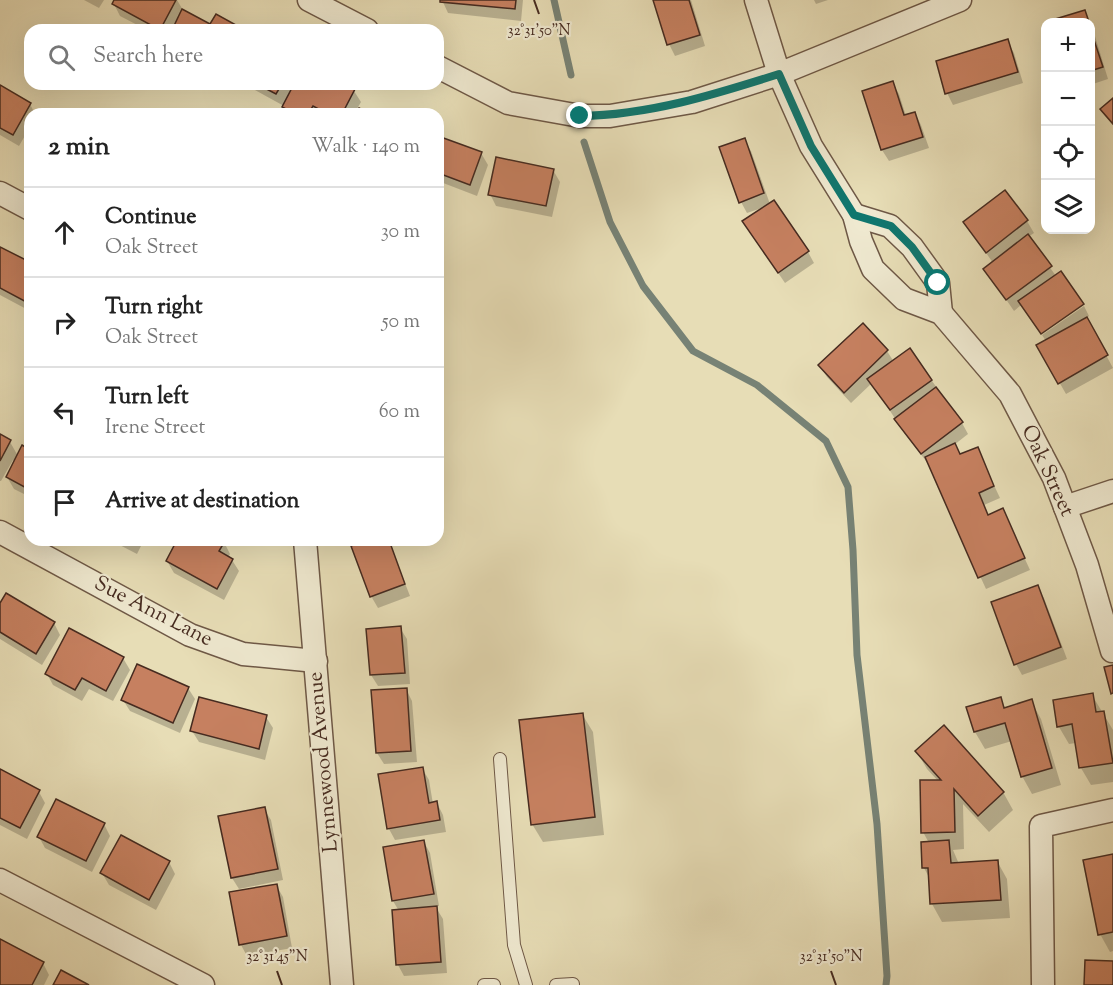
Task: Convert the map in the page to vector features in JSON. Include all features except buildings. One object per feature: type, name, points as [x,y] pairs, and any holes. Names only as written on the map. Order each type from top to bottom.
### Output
[{"type":"street","points":[[309,0],[355,24]]},
{"type":"street","name":"Oak Street","points":[[756,0],[779,74],[811,146],[854,215],[861,241],[873,269],[904,299],[941,313],[1010,393],[1054,478],[1087,565],[1112,651]]},
{"type":"street","points":[[444,70],[508,103],[580,116],[610,116],[692,102],[779,74],[960,0]]},
{"type":"street","points":[[0,193],[24,206]]},
{"type":"street","points":[[854,215],[891,226],[912,247],[938,283],[941,313]]},
{"type":"street","points":[[1065,507],[1113,492]]},
{"type":"street","name":"Sue Ann Lane","points":[[0,532],[24,545]]},
{"type":"street","name":"Sue Ann Lane","points":[[26,546],[190,635],[243,654],[316,662]]},
{"type":"street","name":"Lynnewood Avenue","points":[[306,546],[342,985]]},
{"type":"street","points":[[1043,985],[1041,826],[1113,810]]},
{"type":"street","points":[[0,880],[203,985]]},
{"type":"lane","points":[[500,759],[514,945],[526,985]]},
{"type":"lane","points":[[556,985],[573,984]]},
{"type":"lane","points":[[484,985],[494,985]]},
{"type":"waterway","points":[[554,0],[571,75]]},
{"type":"waterway","points":[[584,142],[610,222],[643,286],[693,351],[757,385],[826,441],[848,487],[857,655],[877,824],[886,985]]},
{"type":"route","points":[[580,116],[610,116],[692,102],[779,74],[811,146],[854,215],[891,226],[912,247],[938,283]]}]
